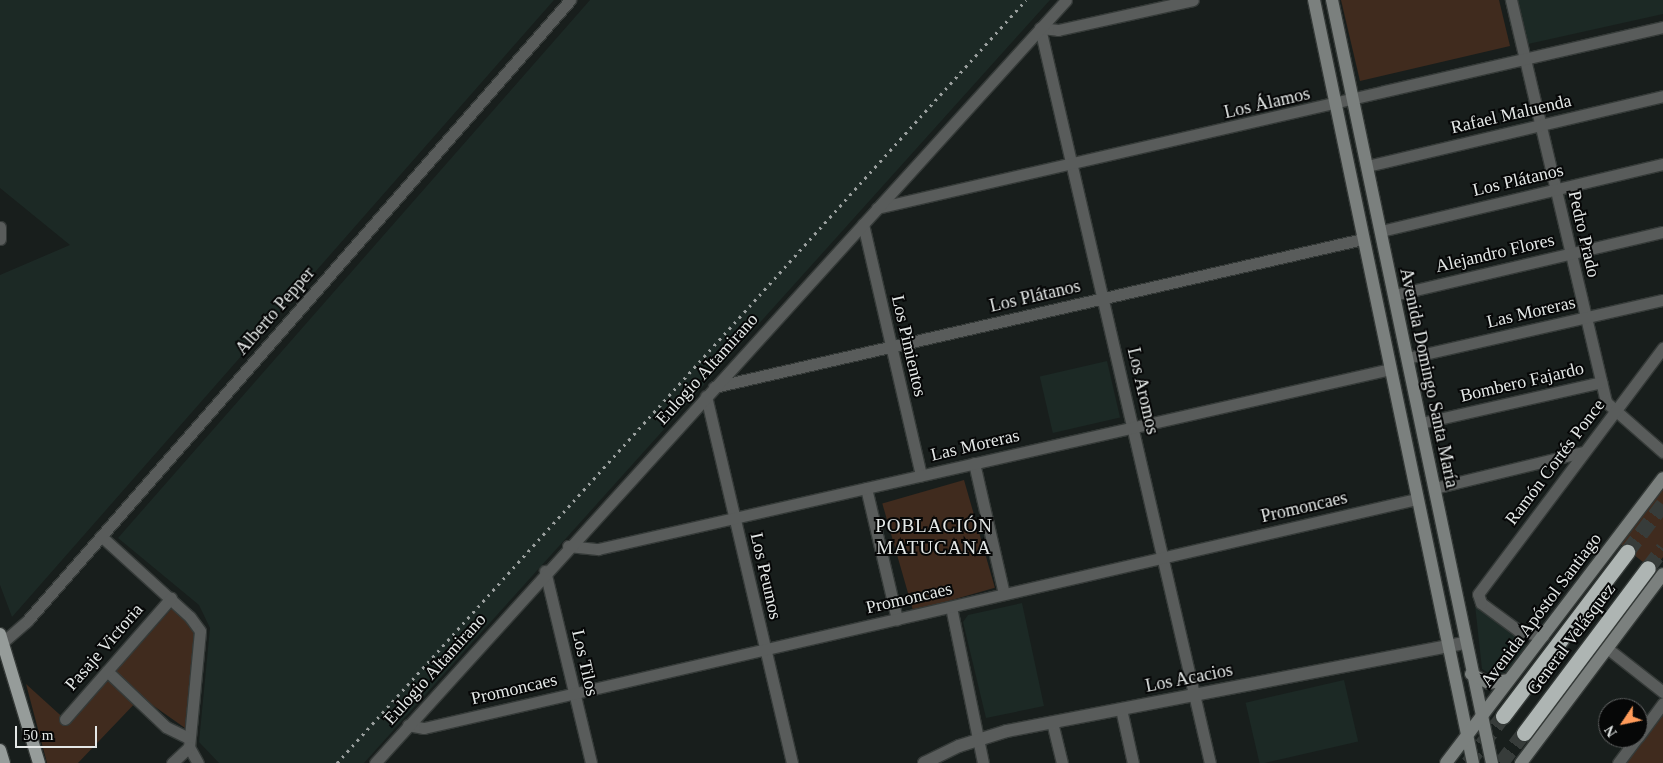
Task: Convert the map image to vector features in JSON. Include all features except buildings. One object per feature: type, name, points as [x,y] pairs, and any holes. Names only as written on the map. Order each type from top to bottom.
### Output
[{"type":"highway","name":"General Velásquez","points":[[1503,716],[1626,552]]},
{"type":"highway","name":"General Velásquez","points":[[1524,733],[1648,568]]},
{"type":"main road","name":"Avenida Domingo Santa María","points":[[1314,0],[1473,763]]},
{"type":"main road","name":"Avenida Domingo Santa María","points":[[1332,0],[1421,424],[1471,674],[1492,763]]},
{"type":"main road","name":"Avenida Apóstol Santiago","points":[[1446,763],[1663,478]]},
{"type":"main road","points":[[1521,763],[1663,574]]},
{"type":"main road","points":[[1,638],[39,763]]},
{"type":"main road","points":[[1471,674],[1489,683],[1509,680]]},
{"type":"main road","points":[[0,750],[4,763]]},
{"type":"street","name":"Alberto Pepper","points":[[1,638],[21,628],[570,0]]},
{"type":"street","name":"Eulogio Altamirano","points":[[375,763],[545,571],[1066,0]]},
{"type":"street","points":[[1040,28],[1058,30],[1194,0]]},
{"type":"street","name":"Pedro Prado","points":[[1511,0],[1602,382],[1614,412],[1663,452]]},
{"type":"street","name":"Los Álamos","points":[[877,208],[1335,105],[1663,27]]},
{"type":"street","name":"Los Aromos","points":[[1040,28],[1134,427],[1210,763]]},
{"type":"street","name":"Rafael Maluenda","points":[[1367,166],[1663,96]]},
{"type":"street","name":"Los Plátanos","points":[[1381,231],[1663,164]]},
{"type":"street","name":"Los Pimientos","points":[[863,224],[921,475]]},
{"type":"street","points":[[0,228],[0,238]]},
{"type":"street","name":"Alejandro Flores","points":[[1394,295],[1663,232]]},
{"type":"street","name":"Los Plátanos","points":[[710,392],[891,346],[1363,239]]},
{"type":"street","name":"Las Moreras","points":[[1407,358],[1663,300]]},
{"type":"street","name":"Ramón Cortés Ponce","points":[[1543,636],[1519,631],[1477,597],[1583,452],[1663,348]]},
{"type":"street","name":"Las Moreras","points":[[568,546],[598,548],[1390,369]]},
{"type":"street","name":"Bombero Fajardo","points":[[1421,424],[1602,382]]},
{"type":"street","name":"Los Peumos","points":[[710,392],[734,518],[792,763]]},
{"type":"street","points":[[1434,488],[1583,452]]},
{"type":"street","points":[[974,463],[1004,594]]},
{"type":"street","points":[[866,488],[897,619]]},
{"type":"street","name":"Promoncaes","points":[[408,725],[424,728],[1417,499]]},
{"type":"street","points":[[101,536],[171,598],[196,624],[201,637],[189,743],[198,763]]},
{"type":"street","name":"Los Tilos","points":[[545,571],[590,763]]},
{"type":"street","name":"Pasaje Victoria","points":[[64,719],[171,598]]},
{"type":"street","points":[[951,606],[983,763]]},
{"type":"street","name":"Los Acacios","points":[[924,763],[979,738],[1052,722],[1465,643]]},
{"type":"street","points":[[1607,648],[1663,692]]},
{"type":"street","points":[[107,671],[166,727],[189,743]]},
{"type":"street","points":[[1648,723],[1663,703]]},
{"type":"street","points":[[1121,709],[1133,763]]},
{"type":"street","points":[[1052,722],[1062,763]]},
{"type":"street","points":[[172,763],[189,743]]},
{"type":"street","points":[[1618,763],[1629,748]]},
{"type":"shaded area","points":[[0,0],[554,0],[12,617],[0,585],[0,275],[70,245],[0,188]]},
{"type":"shaded area","points":[[590,0],[1050,0],[364,763],[219,763],[199,742],[210,628],[199,605],[118,538]]},
{"type":"shaded area","points":[[1341,0],[1499,0],[1510,46],[1360,81]]},
{"type":"shaded area","points":[[1517,0],[1663,0],[1663,14],[1528,44]]},
{"type":"shaded area","points":[[1107,361],[1120,418],[1053,433],[1040,377]]},
{"type":"shaded area","points":[[964,480],[995,588],[913,611],[882,503]]},
{"type":"shaded area","points":[[1663,483],[1663,557],[1653,570],[1619,543]]},
{"type":"shaded area","points":[[1022,603],[1044,706],[986,718],[963,622],[968,615]]},
{"type":"shaded area","points":[[1475,605],[1527,645],[1506,672],[1490,674],[1482,669]]},
{"type":"shaded area","points":[[174,606],[191,624],[197,645],[185,728],[141,697],[78,763],[47,763],[26,684],[69,723]]},
{"type":"shaded area","points":[[1344,680],[1358,741],[1260,763],[1246,703]]},
{"type":"shaded area","points":[[1663,712],[1663,763],[1627,763],[1638,748],[1648,748],[1648,733]]},
{"type":"tunnel","points":[[1627,552],[1663,504]]},
{"type":"tunnel","points":[[1648,568],[1663,548]]},
{"type":"tunnel","points":[[1468,763],[1503,716]]},
{"type":"tunnel","points":[[1501,763],[1524,733]]},
{"type":"railway","points":[[337,763],[1026,0]]},
{"type":"district","name":"POBLACIÓN MATUCANA","points":[[934,537]]}]
